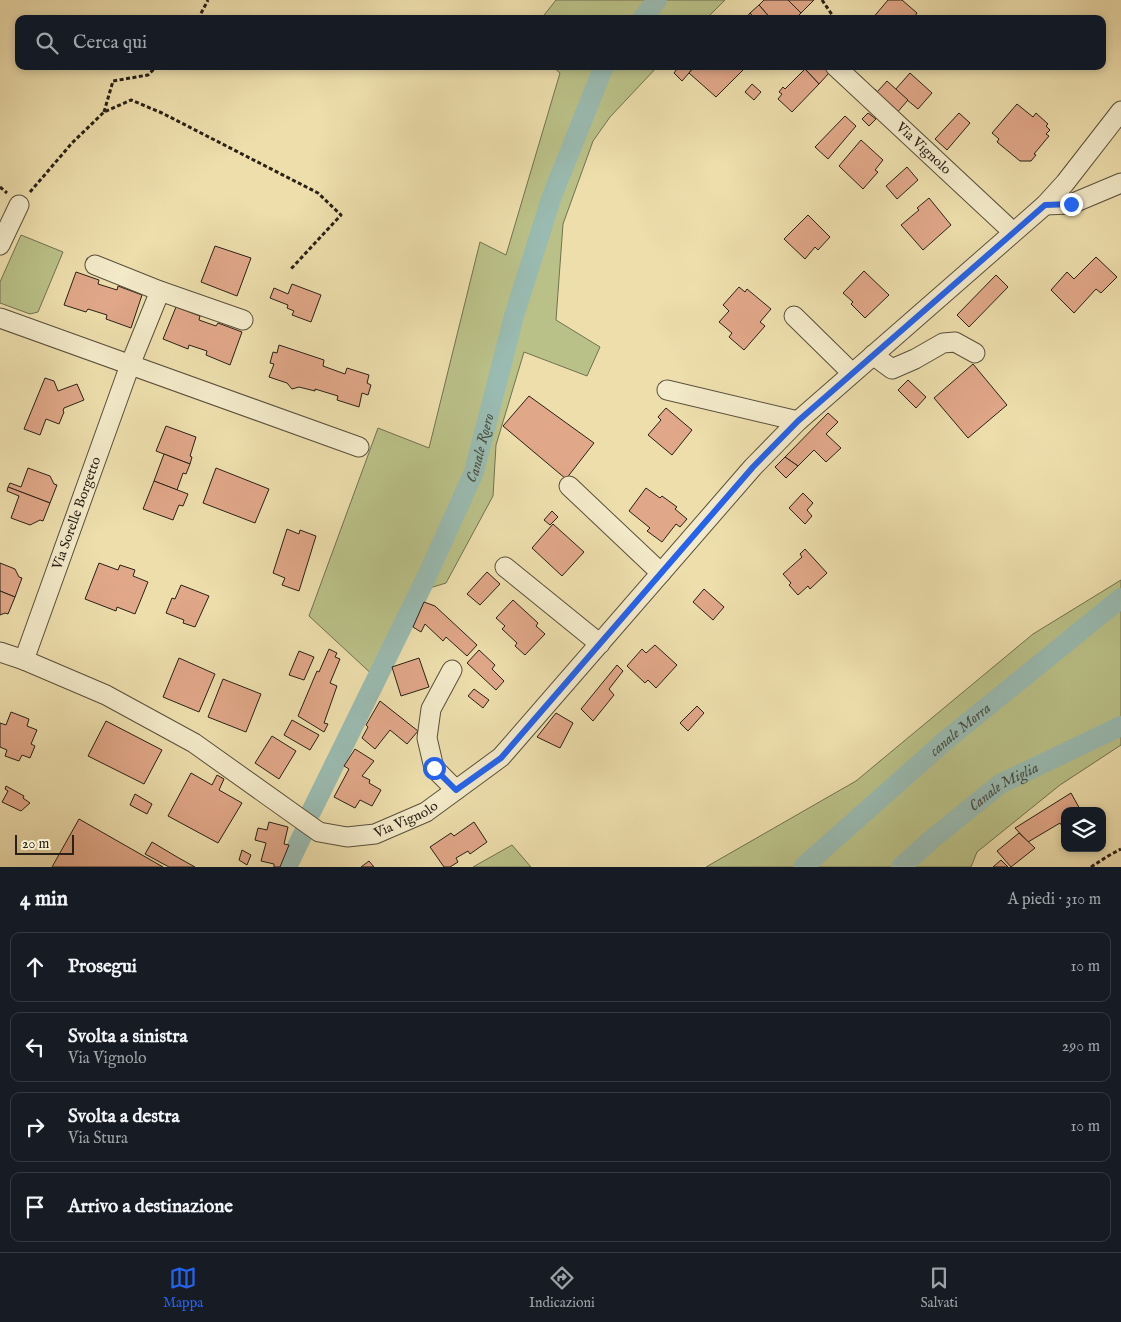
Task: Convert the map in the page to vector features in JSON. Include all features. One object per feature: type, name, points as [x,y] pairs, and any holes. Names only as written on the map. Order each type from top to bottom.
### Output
[{"type":"street","name":"Via Vignolo","points":[[839,70],[1013,232]]},
{"type":"street","name":"Via Vignolo","points":[[0,652],[24,660],[106,695],[194,743],[319,832],[347,837],[375,834],[426,812],[501,758],[753,467],[798,421],[1045,205],[1065,183],[1121,111]]},
{"type":"street","points":[[1045,205],[1071,204],[1121,183]]},
{"type":"street","points":[[0,245],[19,205]]},
{"type":"street","points":[[96,265],[243,320]]},
{"type":"street","name":"Via Sorelle Borgetto","points":[[24,660],[130,365],[160,290]]},
{"type":"street","points":[[794,316],[852,373]]},
{"type":"street","points":[[0,318],[359,447]]},
{"type":"street","points":[[873,355],[892,369],[915,360],[943,343],[955,342],[975,353]]},
{"type":"street","points":[[667,390],[798,421]]},
{"type":"street","points":[[569,486],[661,573]]},
{"type":"street","points":[[505,567],[600,644]]},
{"type":"street","points":[[452,670],[431,709],[427,738],[434,768],[456,790]]},
{"type":"path","points":[[200,15],[208,0]]},
{"type":"path","points":[[822,0],[831,15]]},
{"type":"path","points":[[104,112],[113,82],[148,75],[153,70]]},
{"type":"path","points":[[19,205],[72,143],[104,112],[132,100],[162,112],[318,193],[341,215],[290,270]]},
{"type":"path","points":[[1091,867],[1121,849]]},
{"type":"green space","points":[[556,0],[725,0],[710,15],[544,15]]},
{"type":"green space","points":[[557,70],[654,70],[610,117],[593,141],[563,224],[556,320],[600,347],[587,376],[524,352],[496,445],[493,496],[446,583],[410,594],[376,678],[309,616],[378,428],[429,448],[480,242],[506,255],[560,73]]},
{"type":"green space","points":[[21,235],[63,252],[38,312],[30,314],[0,303],[0,282]]},
{"type":"green space","points":[[1121,580],[1121,745],[1060,785],[977,852],[971,867],[706,867],[856,781],[1033,634]]},
{"type":"green space","points":[[512,845],[531,867],[473,867]]},
{"type":"building","points":[[764,0],[788,0],[801,13],[799,15],[768,15],[759,5]]},
{"type":"building","points":[[788,0],[814,0],[801,13]]},
{"type":"building","points":[[888,0],[902,0],[917,13],[916,15],[875,15]]},
{"type":"building","points":[[759,5],[768,15],[752,15],[750,13]]},
{"type":"building","points":[[676,70],[692,70],[682,81],[674,73]]},
{"type":"building","points":[[692,70],[743,70],[716,97],[689,73]]},
{"type":"building","points":[[804,70],[819,84],[792,112],[778,99],[782,94],[779,92],[783,87],[785,89]]},
{"type":"building","points":[[806,70],[826,70],[829,73],[819,84]]},
{"type":"building","points":[[910,73],[932,93],[918,109],[895,90]]},
{"type":"building","points":[[887,81],[908,100],[895,115],[870,95],[875,89],[877,92]]},
{"type":"building","points":[[752,84],[761,92],[754,100],[745,92]]},
{"type":"building","points":[[1017,104],[1033,117],[1036,113],[1048,124],[1046,126],[1050,130],[1046,134],[1049,136],[1034,154],[1036,155],[1031,161],[1020,161],[997,142],[999,139],[992,133]]},
{"type":"building","points":[[868,113],[876,119],[869,126],[862,119]]},
{"type":"building","points":[[959,113],[970,123],[947,150],[935,139]]},
{"type":"building","points":[[845,116],[856,126],[828,159],[815,147]]},
{"type":"building","points":[[861,140],[883,160],[875,170],[878,172],[863,189],[839,166]]},
{"type":"building","points":[[907,167],[918,180],[897,199],[886,186]]},
{"type":"building","points":[[929,198],[951,225],[923,250],[901,225],[919,210],[917,208]]},
{"type":"building","points":[[808,215],[830,237],[818,250],[815,247],[805,259],[784,239]]},
{"type":"building","points":[[215,246],[251,258],[237,296],[201,282]]},
{"type":"building","points":[[1096,257],[1117,277],[1101,293],[1096,289],[1074,313],[1051,290],[1067,272],[1074,279]]},
{"type":"building","points":[[864,271],[889,295],[865,318],[851,304],[853,302],[843,293]]},
{"type":"building","points":[[76,272],[99,280],[98,284],[117,290],[118,286],[142,295],[131,328],[106,319],[107,315],[88,309],[86,312],[64,305]]},
{"type":"building","points":[[996,275],[1008,287],[969,327],[957,315]]},
{"type":"building","points":[[292,284],[321,295],[311,322],[292,315],[294,311],[287,308],[288,305],[270,298],[274,288],[288,294]]},
{"type":"building","points":[[739,287],[745,292],[747,289],[771,309],[760,322],[765,326],[744,350],[729,337],[732,333],[719,322],[729,311],[723,305]]},
{"type":"building","points":[[176,307],[200,316],[199,320],[216,326],[218,323],[242,332],[230,365],[206,355],[207,351],[189,345],[188,349],[163,339]]},
{"type":"building","points":[[279,345],[324,360],[323,366],[345,374],[347,368],[369,375],[367,383],[371,385],[368,395],[362,393],[359,407],[337,400],[338,396],[315,389],[315,391],[299,387],[292,389],[287,383],[269,377],[274,364],[270,363],[273,352],[277,353]]},
{"type":"building","points":[[973,364],[1007,405],[968,438],[934,398]]},
{"type":"building","points":[[45,378],[54,381],[58,391],[77,384],[84,400],[64,408],[59,424],[46,419],[40,435],[24,429]]},
{"type":"building","points":[[908,380],[926,397],[916,408],[898,390]]},
{"type":"building","points":[[529,396],[594,443],[566,479],[503,426]]},
{"type":"building","points":[[666,408],[692,430],[672,455],[648,435],[661,420],[658,417]]},
{"type":"building","points":[[828,413],[838,422],[826,434],[841,448],[826,462],[814,450],[798,466],[785,457]]},
{"type":"building","points":[[166,426],[196,437],[190,456],[192,457],[190,464],[156,451]]},
{"type":"building","points":[[164,454],[190,464],[186,474],[183,473],[177,490],[154,481]]},
{"type":"building","points":[[785,457],[798,466],[786,478],[775,467]]},
{"type":"building","points":[[28,468],[50,476],[54,484],[57,485],[50,503],[8,487],[10,483],[21,487]]},
{"type":"building","points":[[216,468],[269,489],[255,523],[203,503]]},
{"type":"building","points":[[154,481],[188,494],[183,506],[179,505],[173,520],[143,509]]},
{"type":"building","points":[[8,487],[50,503],[43,521],[40,520],[30,525],[11,518],[19,496],[7,491]]},
{"type":"building","points":[[646,488],[660,498],[662,496],[677,507],[675,509],[687,519],[680,527],[676,524],[662,542],[647,531],[650,528],[629,511]]},
{"type":"building","points":[[803,493],[813,503],[807,510],[812,516],[805,524],[789,508]]},
{"type":"building","points":[[552,511],[558,517],[550,525],[544,520]]},
{"type":"building","points":[[553,524],[584,552],[562,576],[532,548]]},
{"type":"building","points":[[287,529],[299,534],[300,530],[316,536],[299,591],[282,585],[285,578],[273,573]]},
{"type":"building","points":[[805,549],[827,573],[810,589],[808,586],[798,595],[789,585],[791,583],[783,574],[802,557],[800,554]]},
{"type":"building","points":[[0,563],[15,569],[19,577],[22,578],[15,597],[0,591]]},
{"type":"building","points":[[99,563],[118,570],[120,565],[135,570],[133,576],[148,582],[135,614],[117,607],[116,611],[85,599]]},
{"type":"building","points":[[487,572],[500,584],[480,605],[467,594]]},
{"type":"building","points":[[181,585],[209,596],[195,627],[183,623],[184,620],[166,613],[172,598],[175,599]]},
{"type":"building","points":[[704,589],[724,607],[713,620],[693,602]]},
{"type":"building","points":[[0,591],[15,597],[8,614],[0,615]]},
{"type":"building","points":[[513,600],[538,623],[536,626],[545,634],[525,655],[515,646],[517,643],[502,629],[505,626],[496,618]]},
{"type":"building","points":[[424,602],[435,606],[477,645],[467,656],[446,637],[443,641],[425,624],[421,632],[413,627]]},
{"type":"building","points":[[655,645],[677,665],[656,688],[648,680],[645,683],[627,666],[642,649],[646,653]]},
{"type":"building","points":[[329,649],[337,653],[335,657],[340,659],[330,683],[337,686],[324,723],[328,724],[324,732],[298,716],[317,671],[319,672]]},
{"type":"building","points":[[479,650],[495,665],[492,669],[504,681],[496,690],[467,663]]},
{"type":"building","points":[[299,651],[314,657],[304,680],[289,675]]},
{"type":"building","points":[[179,658],[215,674],[199,712],[163,697]]},
{"type":"building","points":[[419,658],[429,687],[401,696],[392,667]]},
{"type":"building","points":[[617,665],[623,671],[609,689],[614,695],[593,721],[581,709]]},
{"type":"building","points":[[223,679],[261,694],[246,732],[208,717]]},
{"type":"building","points":[[474,689],[489,700],[483,708],[468,696]]},
{"type":"building","points":[[380,701],[418,731],[407,744],[390,730],[375,749],[362,738],[368,727],[366,725]]},
{"type":"building","points":[[697,706],[704,713],[688,731],[680,723]]},
{"type":"building","points":[[11,712],[29,719],[27,726],[37,730],[31,744],[35,746],[30,758],[22,755],[19,761],[5,756],[7,750],[0,747],[0,723],[6,725]]},
{"type":"building","points":[[556,713],[573,723],[560,748],[537,737]]},
{"type":"building","points":[[292,720],[319,735],[310,750],[284,735]]},
{"type":"building","points":[[106,721],[162,750],[144,784],[88,756]]},
{"type":"building","points":[[272,736],[296,751],[279,779],[255,763]]},
{"type":"building","points":[[355,749],[374,761],[362,776],[370,780],[369,783],[381,790],[372,806],[360,800],[355,808],[334,797],[349,769],[344,766]]},
{"type":"building","points":[[191,773],[212,785],[217,775],[224,779],[219,790],[242,803],[218,843],[168,816]]},
{"type":"building","points":[[6,786],[24,796],[23,798],[30,803],[21,811],[2,802],[8,791],[5,789]]},
{"type":"building","points":[[1071,793],[1079,807],[1061,807],[1061,825],[1060,823],[1028,842],[1015,828]]},
{"type":"building","points":[[135,794],[152,804],[147,814],[130,805]]},
{"type":"building","points":[[79,819],[163,867],[52,867]]},
{"type":"building","points":[[269,822],[288,827],[284,844],[289,845],[280,867],[274,867],[274,864],[261,861],[266,843],[255,840],[258,828],[267,830]]},
{"type":"building","points":[[474,822],[487,842],[470,854],[468,851],[456,858],[458,862],[450,867],[444,867],[430,847],[451,833],[454,836]]},
{"type":"building","points":[[1019,833],[1035,848],[1011,867],[997,851]]},
{"type":"building","points":[[152,842],[195,867],[169,867],[145,854]]},
{"type":"building","points":[[242,850],[251,855],[247,865],[239,860]]},
{"type":"building","points":[[1001,860],[1008,867],[993,867]]},
{"type":"building","points":[[369,861],[374,867],[361,867]]},
{"type":"waterway","name":"Canale Roero","points":[[645,15],[657,0]]},
{"type":"waterway","name":"Canale Roero","points":[[311,812],[427,576],[474,472],[514,316],[552,196],[602,70]]},
{"type":"waterway","name":"canale Morra","points":[[803,867],[945,741],[1121,598]]},
{"type":"waterway","name":"Canale Miglia","points":[[901,867],[1000,784],[1121,726]]},
{"type":"waterway","name":"Canale Roero","points":[[287,867],[303,834]]},
{"type":"route","points":[[434,768],[456,790],[501,758],[753,467],[798,421],[1045,205],[1071,204]]}]
